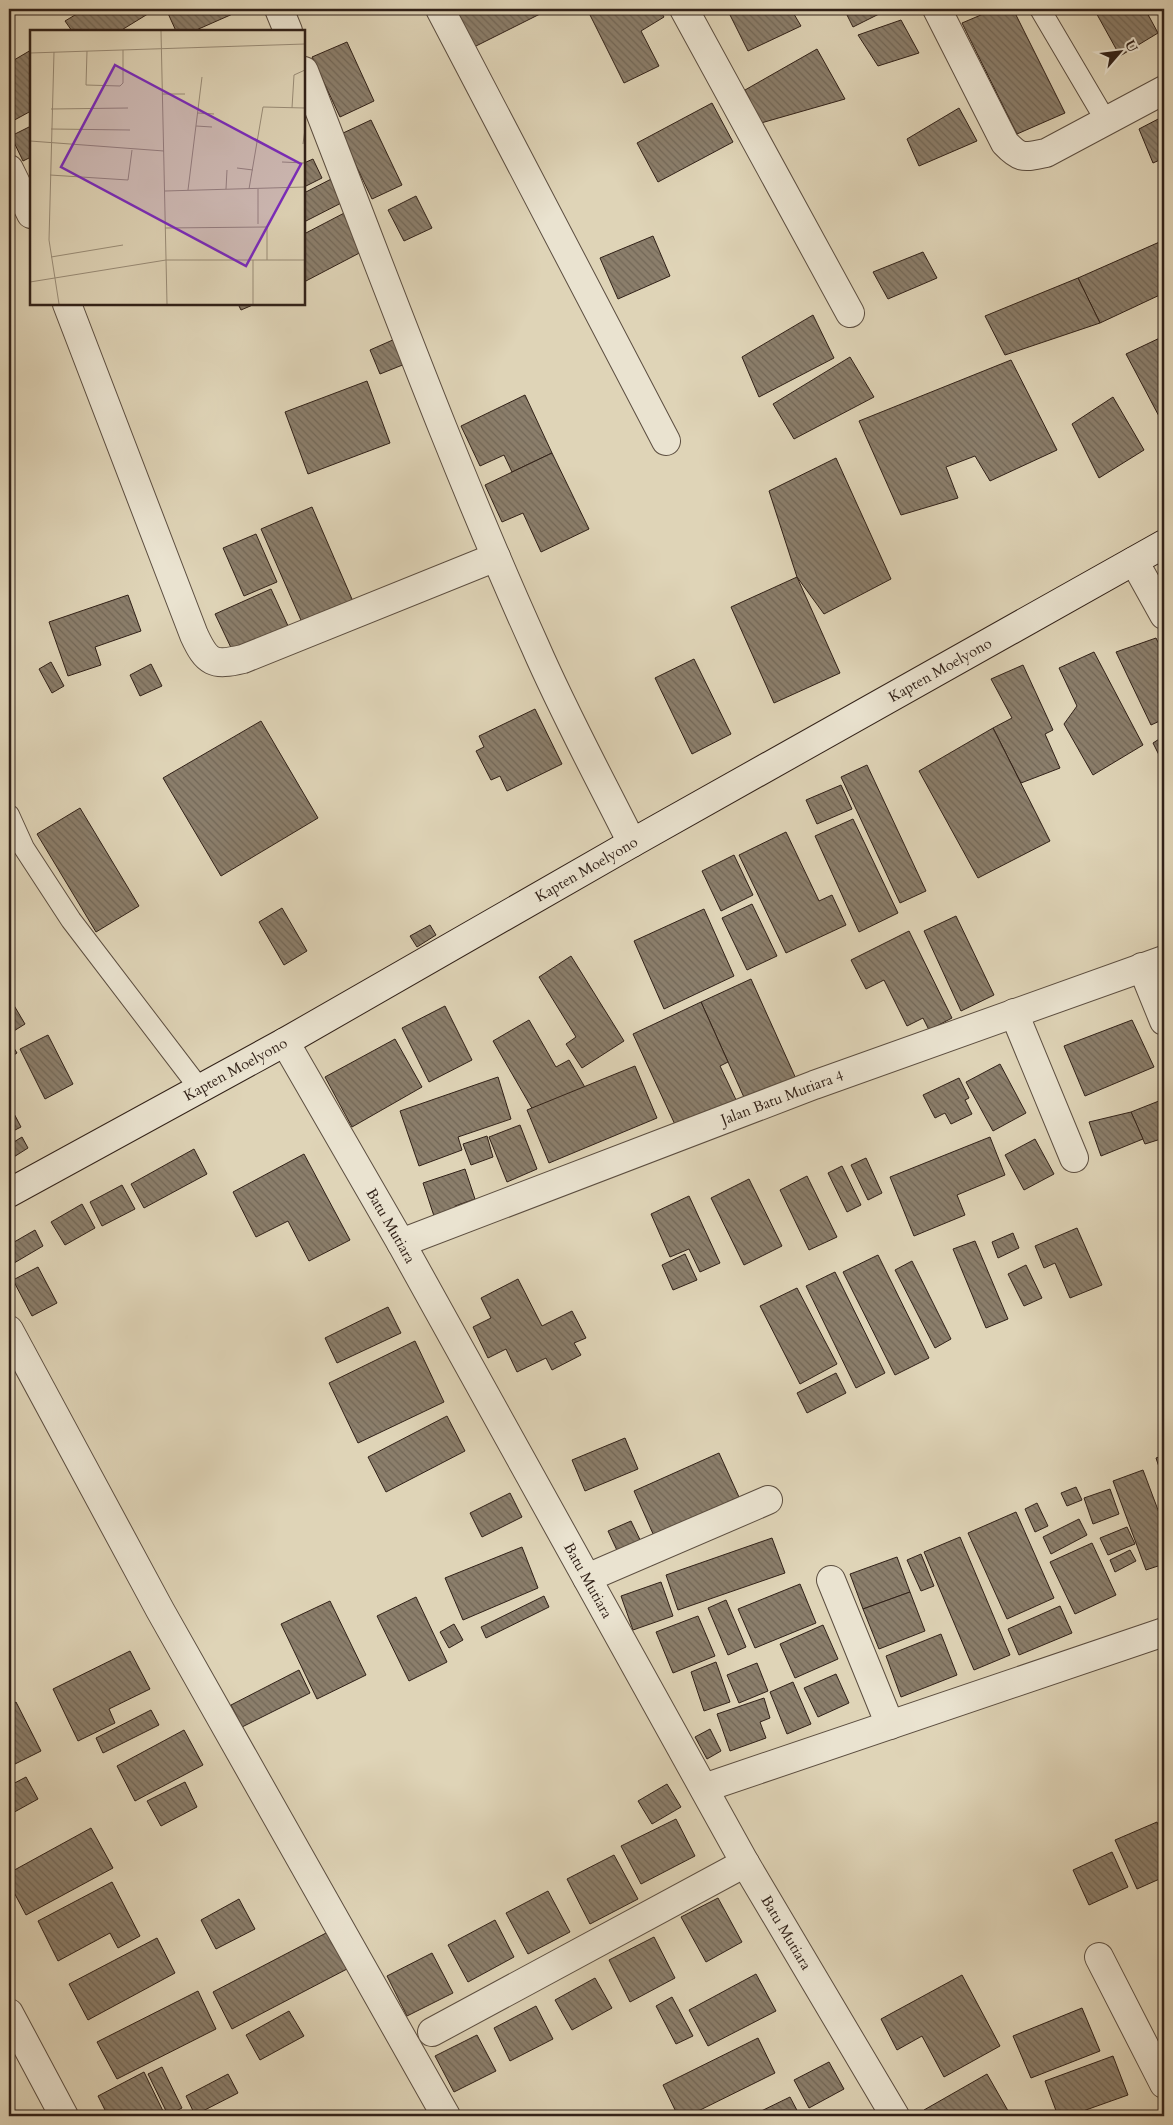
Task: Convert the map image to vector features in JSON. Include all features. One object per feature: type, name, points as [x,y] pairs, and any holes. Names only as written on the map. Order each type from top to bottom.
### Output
[{"type":"street","points":[[280,9],[288,30]]},
{"type":"street","points":[[440,9],[666,441]]},
{"type":"street","points":[[684,9],[850,313]]},
{"type":"street","points":[[937,9],[1005,142],[1016,155],[1027,157],[1046,153],[1164,90]]},
{"type":"street","points":[[305,74],[459,469],[496,557],[535,647],[632,843]]},
{"type":"street","points":[[9,169],[30,212]]},
{"type":"street","points":[[67,305],[194,635],[200,647],[213,662],[222,664],[243,659],[496,557]]},
{"type":"street","name":"Kapten Moelyono","points":[[9,1193],[285,1042],[632,843],[1164,544]]},
{"type":"street","points":[[1134,561],[1164,615]]},
{"type":"street","points":[[1153,964],[1164,1021]]},
{"type":"street","name":"Jalan Batu Mutiara 4","points":[[401,1243],[814,1085],[1153,964]]},
{"type":"street","points":[[1014,1013],[1074,1158]]},
{"type":"street","name":"Batu Mutiara","points":[[285,1042],[401,1243],[745,1863],[895,2116]]},
{"type":"street","points":[[9,1330],[160,1610],[446,2116]]},
{"type":"street","points":[[587,1578],[768,1500]]},
{"type":"street","points":[[831,1580],[890,1725]]},
{"type":"street","points":[[704,1788],[1164,1632]]},
{"type":"street","points":[[432,2032],[745,1863]]},
{"type":"street","points":[[1099,1956],[1164,2084]]},
{"type":"street","points":[[9,2013],[64,2116]]},
{"type":"lane","points":[[1040,9],[1106,121]]},
{"type":"lane","points":[[9,815],[24,848],[71,920],[200,1089]]},
{"type":"building","points":[[85,9],[149,9],[151,12],[122,30],[71,30],[65,21]]},
{"type":"building","points":[[166,9],[244,9],[196,30],[176,30]]},
{"type":"building","points":[[450,9],[550,9],[470,49]]},
{"type":"building","points":[[587,9],[659,9],[664,17],[641,31],[659,66],[624,83]]},
{"type":"building","points":[[734,9],[791,9],[801,26],[748,51],[728,11]]},
{"type":"building","points":[[844,9],[889,9],[853,27]]},
{"type":"building","points":[[995,9],[1013,9],[1065,113],[1017,134],[962,23]]},
{"type":"building","points":[[1094,9],[1145,9],[1158,33],[1120,56]]},
{"type":"building","points":[[901,20],[919,53],[878,66],[858,35]]},
{"type":"building","points":[[347,42],[374,101],[340,117],[312,57]]},
{"type":"building","points":[[817,49],[845,99],[761,123],[745,90]]},
{"type":"building","points":[[30,51],[30,112],[9,123],[9,63]]},
{"type":"building","points":[[712,103],[733,142],[658,182],[637,143]]},
{"type":"building","points":[[959,108],[977,141],[919,166],[907,139]]},
{"type":"building","points":[[1164,116],[1164,158],[1153,163],[1139,129]]},
{"type":"building","points":[[371,120],[402,185],[372,199],[341,134]]},
{"type":"building","points":[[30,126],[30,158],[23,161],[11,136]]},
{"type":"building","points":[[313,159],[322,178],[305,186],[305,163]]},
{"type":"building","points":[[339,175],[351,198],[305,221],[305,192]]},
{"type":"building","points":[[416,196],[432,228],[404,241],[388,210]]},
{"type":"building","points":[[350,210],[369,248],[305,281],[305,233]]},
{"type":"building","points":[[653,236],[670,276],[618,299],[600,258]]},
{"type":"building","points":[[1164,240],[1164,293],[1100,323],[1078,278]]},
{"type":"building","points":[[923,252],[937,278],[888,299],[873,272]]},
{"type":"building","points":[[1078,278],[1100,323],[1005,355],[985,316]]},
{"type":"building","points":[[238,305],[253,305],[241,310]]},
{"type":"building","points":[[813,315],[834,358],[759,397],[742,357]]},
{"type":"building","points":[[1164,336],[1164,419],[1161,420],[1126,354]]},
{"type":"building","points":[[395,339],[405,364],[380,374],[370,350]]},
{"type":"building","points":[[850,357],[874,397],[794,439],[773,404]]},
{"type":"building","points":[[1011,360],[1057,450],[990,481],[975,456],[946,467],[958,498],[901,515],[859,421]]},
{"type":"building","points":[[367,381],[390,443],[308,474],[285,412]]},
{"type":"building","points":[[525,395],[552,453],[512,472],[504,455],[480,466],[461,426]]},
{"type":"building","points":[[1113,397],[1144,450],[1099,478],[1072,424]]},
{"type":"building","points":[[552,453],[589,529],[541,552],[523,513],[502,522],[485,485]]},
{"type":"building","points":[[836,458],[891,579],[824,614],[797,577],[769,491]]},
{"type":"building","points":[[312,507],[355,606],[304,627],[261,529]]},
{"type":"building","points":[[256,534],[277,582],[244,596],[223,548]]},
{"type":"building","points":[[797,577],[840,673],[774,703],[731,607]]},
{"type":"building","points":[[271,589],[289,628],[234,654],[215,614]]},
{"type":"building","points":[[128,595],[141,631],[95,647],[101,665],[68,676],[49,622]]},
{"type":"building","points":[[1156,638],[1164,654],[1164,719],[1151,725],[1116,652]]},
{"type":"building","points":[[1094,652],[1143,745],[1093,775],[1064,724],[1077,706],[1059,668]]},
{"type":"building","points":[[694,659],[731,734],[692,754],[655,678]]},
{"type":"building","points":[[51,662],[64,686],[52,693],[39,669]]},
{"type":"building","points":[[151,664],[162,686],[140,696],[130,675]]},
{"type":"building","points":[[1023,665],[1053,730],[1045,734],[1060,768],[1021,783],[993,728],[1012,718],[991,679]]},
{"type":"building","points":[[535,709],[562,764],[507,791],[500,776],[491,780],[476,751],[484,747],[479,736]]},
{"type":"building","points":[[261,721],[318,818],[221,876],[163,778]]},
{"type":"building","points":[[993,728],[1050,841],[978,878],[919,771]]},
{"type":"building","points":[[1164,736],[1164,765],[1153,743]]},
{"type":"building","points":[[867,765],[926,891],[900,903],[841,777]]},
{"type":"building","points":[[841,785],[852,809],[817,824],[806,800]]},
{"type":"building","points":[[80,808],[139,906],[96,932],[37,834]]},
{"type":"building","points":[[853,819],[898,913],[859,932],[815,836]]},
{"type":"building","points":[[786,832],[819,901],[832,895],[846,925],[786,953],[739,855]]},
{"type":"building","points":[[734,855],[753,895],[721,911],[702,871]]},
{"type":"building","points":[[752,904],[777,956],[747,970],[722,918]]},
{"type":"building","points":[[282,908],[307,951],[284,965],[259,922]]},
{"type":"building","points":[[704,909],[734,976],[664,1009],[634,941]]},
{"type":"building","points":[[956,916],[994,995],[961,1011],[924,931]]},
{"type":"building","points":[[430,925],[436,935],[417,947],[410,936]]},
{"type":"building","points":[[909,931],[952,1018],[929,1030],[923,1018],[907,1026],[884,980],[866,989],[851,960]]},
{"type":"building","points":[[571,956],[624,1041],[582,1068],[566,1044],[576,1037],[539,977]]},
{"type":"building","points":[[751,979],[797,1081],[747,1104],[701,1002]]},
{"type":"building","points":[[9,997],[25,1024],[9,1034]]},
{"type":"building","points":[[701,1002],[728,1062],[720,1066],[738,1104],[678,1131],[633,1034]]},
{"type":"building","points":[[445,1006],[472,1060],[429,1082],[402,1028]]},
{"type":"building","points":[[529,1020],[556,1067],[569,1060],[586,1089],[537,1117],[493,1041]]},
{"type":"building","points":[[1132,1020],[1154,1067],[1085,1096],[1064,1046]]},
{"type":"building","points":[[48,1035],[73,1084],[45,1099],[20,1049]]},
{"type":"building","points":[[395,1039],[422,1087],[352,1127],[325,1077]]},
{"type":"building","points":[[9,1040],[17,1053],[9,1058]]},
{"type":"building","points":[[1000,1064],[1026,1113],[993,1131],[966,1082]]},
{"type":"building","points":[[635,1066],[657,1118],[549,1163],[527,1110]]},
{"type":"building","points":[[498,1077],[511,1119],[458,1137],[462,1150],[419,1166],[400,1111]]},
{"type":"building","points":[[959,1078],[969,1098],[965,1100],[972,1114],[951,1124],[945,1113],[935,1118],[923,1095]]},
{"type":"building","points":[[1164,1099],[1164,1138],[1145,1144],[1131,1112]]},
{"type":"building","points":[[9,1104],[21,1127],[9,1133]]},
{"type":"building","points":[[1131,1112],[1143,1139],[1101,1156],[1089,1122]]},
{"type":"building","points":[[520,1125],[537,1169],[507,1182],[489,1137]]},
{"type":"building","points":[[487,1136],[493,1157],[471,1165],[463,1144]]},
{"type":"building","points":[[22,1137],[28,1148],[9,1160],[9,1145]]},
{"type":"building","points":[[990,1137],[1005,1175],[957,1195],[965,1215],[914,1236],[890,1177]]},
{"type":"building","points":[[1035,1139],[1054,1174],[1024,1190],[1005,1155]]},
{"type":"building","points":[[194,1149],[207,1174],[144,1208],[131,1184]]},
{"type":"building","points":[[304,1154],[350,1240],[309,1261],[288,1221],[256,1237],[233,1192]]},
{"type":"building","points":[[866,1158],[882,1193],[868,1200],[851,1165]]},
{"type":"building","points":[[842,1166],[861,1205],[847,1212],[828,1173]]},
{"type":"building","points":[[465,1169],[475,1199],[455,1206],[458,1216],[436,1222],[423,1183]]},
{"type":"building","points":[[807,1176],[837,1237],[809,1250],[780,1190]]},
{"type":"building","points":[[749,1179],[782,1246],[744,1265],[711,1198]]},
{"type":"building","points":[[122,1185],[135,1209],[102,1226],[90,1202]]},
{"type":"building","points":[[689,1196],[720,1263],[700,1272],[689,1249],[670,1257],[651,1214]]},
{"type":"building","points":[[82,1204],[95,1228],[65,1245],[51,1222]]},
{"type":"building","points":[[1077,1228],[1102,1285],[1070,1298],[1055,1263],[1044,1268],[1035,1246]]},
{"type":"building","points":[[35,1230],[43,1246],[9,1266],[9,1245]]},
{"type":"building","points":[[1013,1233],[1019,1248],[998,1258],[992,1242]]},
{"type":"building","points":[[975,1241],[1008,1319],[986,1328],[953,1249]]},
{"type":"building","points":[[685,1254],[697,1280],[673,1290],[662,1265]]},
{"type":"building","points":[[878,1255],[929,1358],[895,1375],[843,1272]]},
{"type":"building","points":[[912,1261],[951,1339],[935,1348],[895,1270]]},
{"type":"building","points":[[1026,1265],[1042,1298],[1024,1306],[1008,1274]]},
{"type":"building","points":[[38,1267],[57,1303],[32,1316],[13,1280]]},
{"type":"building","points":[[835,1272],[885,1373],[856,1388],[806,1286]]},
{"type":"building","points":[[518,1279],[542,1326],[572,1311],[586,1338],[574,1343],[581,1355],[552,1370],[546,1358],[517,1372],[506,1349],[488,1358],[473,1327],[491,1318],[481,1298]]},
{"type":"building","points":[[797,1288],[837,1364],[800,1384],[760,1306]]},
{"type":"building","points":[[388,1307],[401,1333],[337,1363],[325,1338]]},
{"type":"building","points":[[415,1341],[444,1402],[358,1443],[329,1383]]},
{"type":"building","points":[[836,1373],[846,1393],[807,1413],[797,1393]]},
{"type":"building","points":[[447,1416],[465,1451],[386,1492],[368,1457]]},
{"type":"building","points":[[625,1438],[638,1469],[585,1491],[572,1460]]},
{"type":"building","points":[[719,1453],[739,1497],[654,1536],[634,1491]]},
{"type":"building","points":[[1164,1455],[1164,1482],[1156,1458]]},
{"type":"building","points":[[1143,1470],[1164,1526],[1164,1564],[1146,1570],[1113,1481]]},
{"type":"building","points":[[1076,1487],[1082,1500],[1067,1506],[1061,1493]]},
{"type":"building","points":[[1110,1489],[1119,1514],[1093,1524],[1084,1498]]},
{"type":"building","points":[[510,1493],[522,1517],[482,1537],[470,1513]]},
{"type":"building","points":[[1037,1503],[1048,1526],[1035,1532],[1025,1509]]},
{"type":"building","points":[[1016,1512],[1054,1598],[1007,1619],[968,1533]]},
{"type":"building","points":[[1079,1519],[1087,1535],[1051,1554],[1043,1537]]},
{"type":"building","points":[[631,1521],[644,1548],[621,1559],[608,1531]]},
{"type":"building","points":[[1127,1527],[1135,1544],[1108,1555],[1100,1538]]},
{"type":"building","points":[[960,1537],[1010,1655],[974,1670],[924,1552]]},
{"type":"building","points":[[772,1538],[785,1573],[678,1610],[666,1575]]},
{"type":"building","points":[[1092,1543],[1116,1595],[1075,1614],[1050,1562]]},
{"type":"building","points":[[522,1547],[538,1588],[463,1620],[445,1578]]},
{"type":"building","points":[[1130,1550],[1136,1561],[1115,1572],[1110,1560]]},
{"type":"building","points":[[921,1554],[934,1586],[921,1591],[907,1560]]},
{"type":"building","points":[[897,1557],[910,1592],[863,1609],[850,1574]]},
{"type":"building","points":[[661,1582],[673,1616],[633,1630],[621,1596]]},
{"type":"building","points":[[800,1584],[816,1623],[755,1648],[738,1609]]},
{"type":"building","points":[[910,1592],[925,1631],[879,1649],[863,1609]]},
{"type":"building","points":[[544,1596],[549,1607],[486,1638],[481,1627]]},
{"type":"building","points":[[416,1597],[447,1662],[409,1681],[377,1616]]},
{"type":"building","points":[[726,1600],[746,1647],[728,1655],[708,1608]]},
{"type":"building","points":[[330,1601],[366,1675],[317,1699],[281,1624]]},
{"type":"building","points":[[1060,1606],[1072,1633],[1019,1655],[1008,1629]]},
{"type":"building","points":[[698,1616],[715,1656],[673,1673],[656,1632]]},
{"type":"building","points":[[454,1624],[463,1640],[449,1648],[440,1632]]},
{"type":"building","points":[[823,1625],[838,1659],[795,1678],[780,1644]]},
{"type":"building","points":[[941,1634],[957,1675],[901,1697],[886,1656]]},
{"type":"building","points":[[130,1651],[150,1689],[109,1709],[115,1723],[78,1741],[53,1689]]},
{"type":"building","points":[[716,1662],[730,1702],[704,1711],[691,1672]]},
{"type":"building","points":[[757,1663],[768,1691],[739,1703],[727,1675]]},
{"type":"building","points":[[299,1670],[310,1693],[242,1727],[231,1705]]},
{"type":"building","points":[[836,1674],[849,1703],[818,1717],[804,1688]]},
{"type":"building","points":[[793,1682],[811,1724],[787,1734],[770,1692]]},
{"type":"building","points":[[764,1698],[770,1718],[760,1722],[766,1738],[730,1751],[717,1714]]},
{"type":"building","points":[[16,1702],[41,1751],[9,1767],[9,1706]]},
{"type":"building","points":[[151,1710],[159,1725],[103,1753],[96,1738]]},
{"type":"building","points":[[710,1729],[721,1751],[707,1759],[695,1737]]},
{"type":"building","points":[[184,1730],[203,1765],[135,1801],[117,1766]]},
{"type":"building","points":[[26,1777],[38,1799],[9,1815],[9,1786]]},
{"type":"building","points":[[185,1782],[197,1807],[161,1826],[147,1801]]},
{"type":"building","points":[[667,1784],[681,1807],[652,1824],[638,1801]]},
{"type":"building","points":[[676,1819],[695,1856],[641,1884],[621,1846]]},
{"type":"building","points":[[1157,1822],[1164,1838],[1164,1877],[1137,1889],[1115,1840]]},
{"type":"building","points":[[91,1828],[113,1868],[26,1915],[9,1883],[9,1873]]},
{"type":"building","points":[[1112,1852],[1128,1887],[1089,1905],[1073,1870]]},
{"type":"building","points":[[614,1855],[638,1899],[590,1924],[567,1879]]},
{"type":"building","points":[[112,1882],[140,1936],[118,1948],[110,1933],[58,1961],[38,1921]]},
{"type":"building","points":[[548,1891],[570,1932],[528,1954],[506,1913]]},
{"type":"building","points":[[718,1898],[742,1942],[706,1962],[681,1917]]},
{"type":"building","points":[[239,1899],[255,1929],[216,1949],[201,1920]]},
{"type":"building","points":[[495,1920],[514,1957],[468,1982],[448,1945]]},
{"type":"building","points":[[328,1932],[347,1969],[232,2029],[213,1992]]},
{"type":"building","points":[[654,1937],[675,1978],[630,2002],[609,1960]]},
{"type":"building","points":[[157,1938],[175,1973],[88,2020],[69,1984]]},
{"type":"building","points":[[432,1953],[453,1993],[407,2016],[387,1976]]},
{"type":"building","points":[[756,1974],[776,2011],[708,2046],[689,2010]]},
{"type":"building","points":[[962,1975],[1000,2046],[944,2077],[922,2036],[897,2050],[881,2019]]},
{"type":"building","points":[[595,1978],[612,2008],[572,2030],[555,2000]]},
{"type":"building","points":[[198,1991],[216,2029],[117,2079],[97,2042]]},
{"type":"building","points":[[672,1997],[693,2036],[676,2044],[656,2006]]},
{"type":"building","points":[[536,2006],[553,2039],[510,2061],[494,2028]]},
{"type":"building","points":[[1082,2008],[1100,2051],[1031,2078],[1013,2036]]},
{"type":"building","points":[[289,2011],[304,2036],[260,2060],[246,2035]]},
{"type":"building","points":[[477,2035],[496,2071],[454,2092],[435,2056]]},
{"type":"building","points":[[758,2038],[775,2073],[688,2116],[678,2116],[663,2085]]},
{"type":"building","points":[[1113,2056],[1128,2095],[1069,2116],[1058,2116],[1045,2081]]},
{"type":"building","points":[[829,2062],[844,2089],[809,2108],[794,2080]]},
{"type":"building","points":[[162,2067],[182,2108],[168,2115],[148,2074]]},
{"type":"building","points":[[144,2072],[163,2111],[152,2116],[108,2116],[98,2096]]},
{"type":"building","points":[[228,2074],[238,2093],[195,2115],[186,2096]]},
{"type":"building","points":[[987,2074],[1011,2116],[927,2116],[924,2110]]},
{"type":"building","points":[[790,2097],[800,2116],[751,2116]]}]
